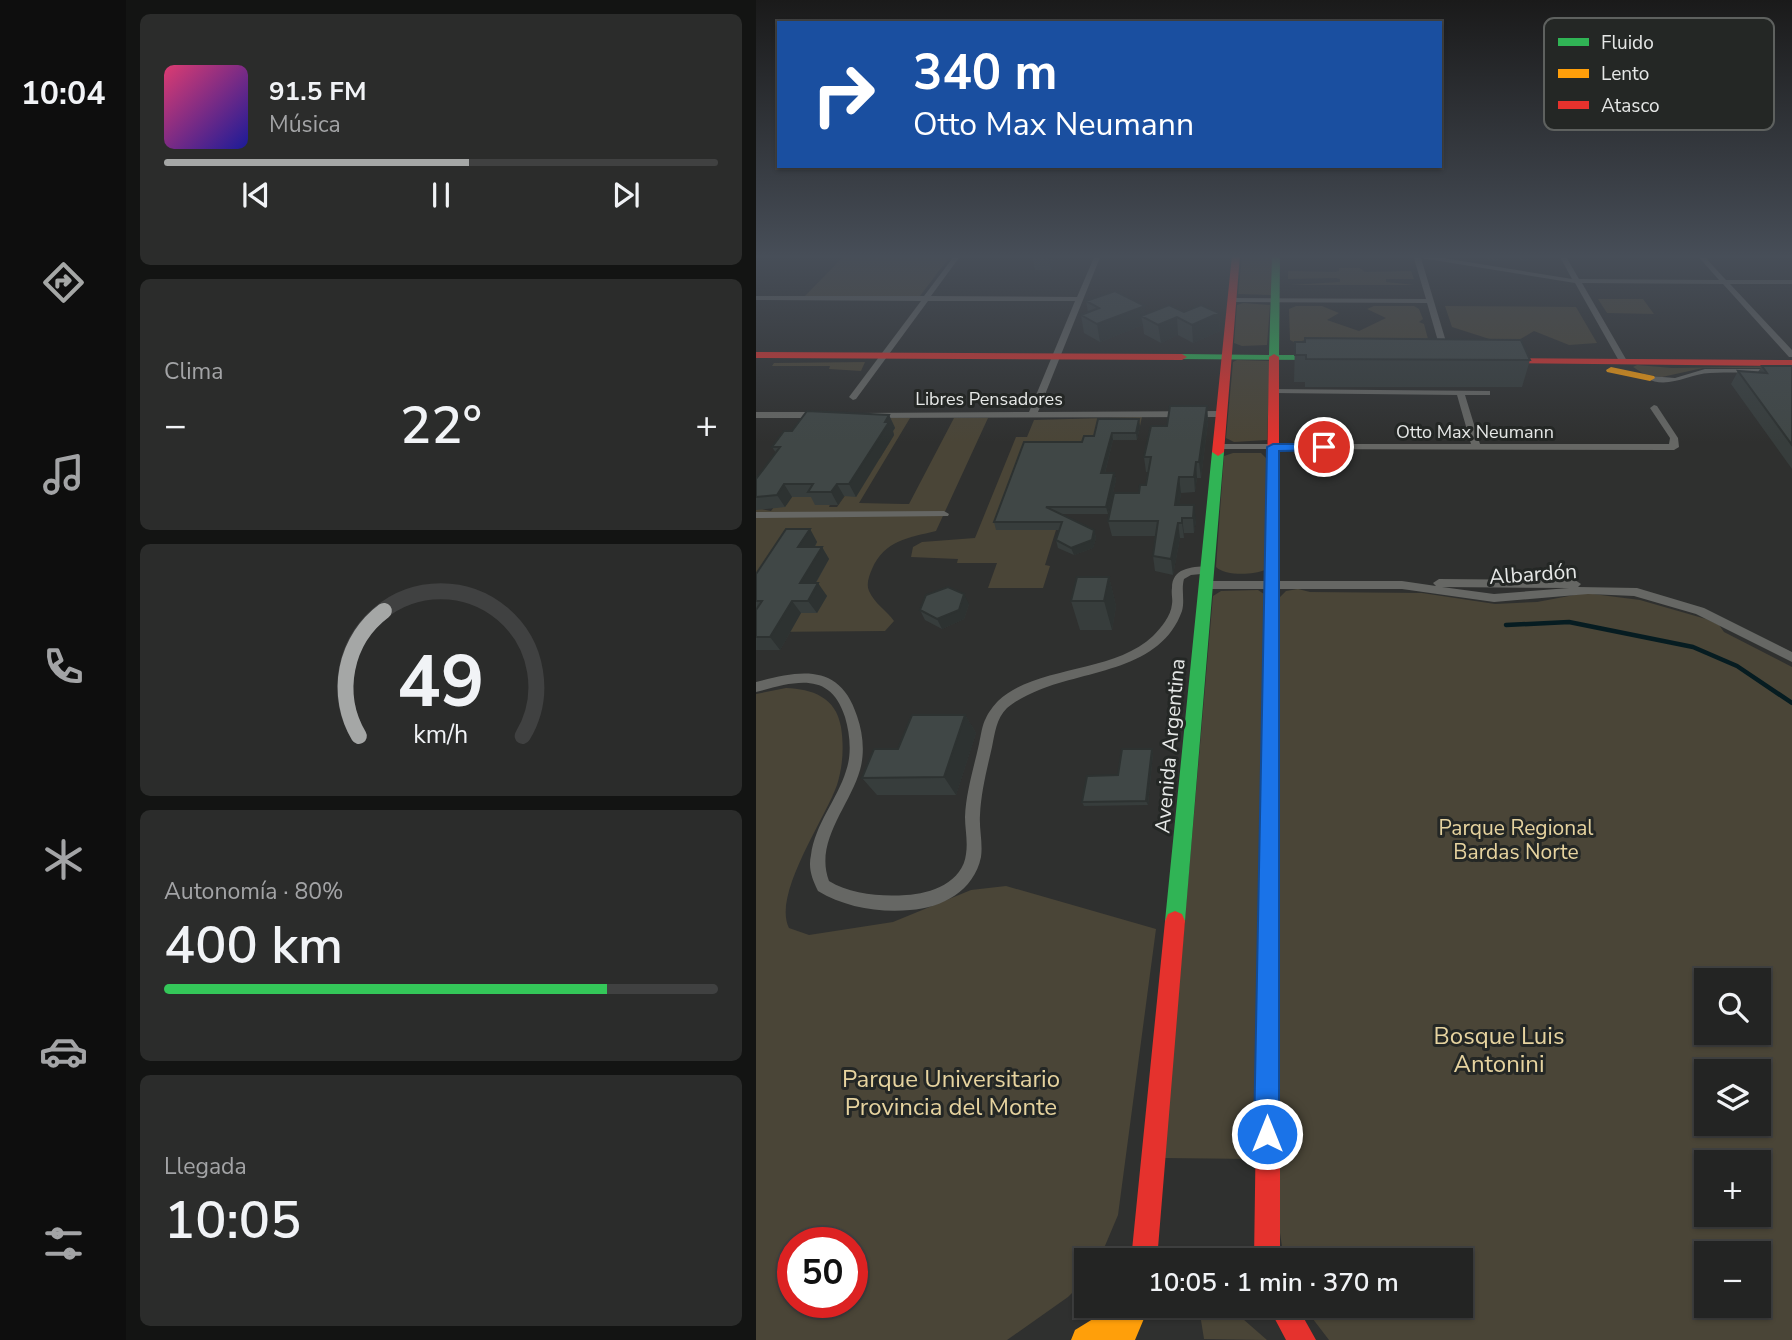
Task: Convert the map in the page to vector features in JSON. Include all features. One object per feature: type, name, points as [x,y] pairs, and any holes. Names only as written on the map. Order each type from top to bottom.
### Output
[{"type":"main road","name":"Avenida Argentina","points":[[1144,1248],[1231,318]]},
{"type":"main road","points":[[1267,1248],[1275,318]]},
{"type":"main road","points":[[756,349],[887,352]]},
{"type":"main road","points":[[756,355],[1059,351],[1335,354]]},
{"type":"main road","points":[[1439,355],[1463,355]]},
{"type":"main road","points":[[1650,379],[1591,367],[1488,355],[1792,356]]},
{"type":"main road","points":[[1531,360],[1619,357],[1634,372],[1650,379]]},
{"type":"main road","points":[[1085,1340],[1115,1318]]},
{"type":"main road","points":[[1121,1340],[1128,1318]]},
{"type":"street","points":[[853,397],[912,318]]},
{"type":"street","points":[[1032,415],[1073,318]]},
{"type":"street","points":[[1433,318],[1439,355]]},
{"type":"street","points":[[1596,318],[1619,357]]},
{"type":"street","points":[[1758,318],[1792,356]]},
{"type":"street","points":[[1650,379],[1675,380],[1713,370],[1792,371]]},
{"type":"street","points":[[1274,391],[1487,393]]},
{"type":"street","points":[[1460,392],[1477,448]]},
{"type":"street","name":"Otto Max Neumann","points":[[1273,447],[1667,449],[1675,445],[1654,408]]},
{"type":"street","name":"Libres Pensadores","points":[[855,415],[1222,414]]},
{"type":"street","points":[[756,415],[828,415]]},
{"type":"street","points":[[1218,447],[1273,447]]},
{"type":"street","points":[[756,515],[944,514]]},
{"type":"street","points":[[756,687],[799,679],[821,680],[839,690],[849,705],[856,737],[856,761],[818,849],[816,869],[823,886],[851,899],[921,902],[953,887],[971,865],[974,849],[973,810],[991,720],[998,707],[1021,692],[1147,647],[1173,616],[1178,604],[1180,577],[1189,571],[1207,577]]},
{"type":"street","name":"Albardón","points":[[1207,577],[1272,585],[1389,585],[1494,598],[1597,589],[1637,592],[1700,611],[1792,657]]},
{"type":"street","points":[[1284,1318],[1298,1333]]},
{"type":"green space","points":[[1236,318],[1269,318],[1267,345],[1242,346],[1234,343]]},
{"type":"green space","points":[[1289,318],[1331,318],[1327,320],[1359,331],[1385,318],[1422,318],[1419,322],[1424,324],[1428,339],[1305,340],[1296,343],[1290,340]]},
{"type":"green space","points":[[1449,318],[1582,318],[1597,343],[1569,345],[1534,331],[1512,344],[1505,344],[1452,327]]},
{"type":"green space","points":[[1270,361],[1267,440],[1234,442],[1226,438],[1233,362]]},
{"type":"green space","points":[[865,362],[861,371],[829,369],[830,366],[772,366],[774,363]]},
{"type":"green space","points":[[1637,365],[1672,368],[1792,366],[1792,368],[1703,368],[1662,377],[1644,374],[1633,367]]},
{"type":"green space","points":[[1142,417],[1140,426],[1100,427],[1095,443],[997,529],[1056,530],[1045,565],[1050,566],[1043,588],[988,588],[997,563],[957,563],[958,559],[911,557],[913,547],[922,542],[975,538],[1016,437],[1027,437],[1034,420]]},
{"type":"green space","points":[[806,418],[910,418],[859,503],[909,504],[954,418],[988,418],[936,531],[907,538],[891,546],[877,559],[872,569],[869,591],[894,621],[885,631],[756,632],[756,508],[771,511]],"holes":[[[894,435],[880,458],[871,459],[837,507],[829,507],[831,502],[816,504]]]},
{"type":"green space","points":[[1233,453],[1261,453],[1267,459],[1265,570],[1260,572],[1232,573],[1216,567],[1224,456]]},
{"type":"green space","name":"Bosque Luis Antonini","points":[[1298,589],[1310,592],[1422,593],[1495,604],[1537,602],[1585,593],[1640,600],[1706,619],[1719,625],[1724,632],[1792,667],[1792,1340],[1329,1340],[1312,1318],[1473,1318],[1473,1248],[1282,1248],[1280,1233],[1280,597],[1286,591]]},
{"type":"green space","points":[[1258,590],[1264,594],[1255,1159],[1164,1158],[1213,596],[1221,591]]},
{"type":"green space","name":"Parque Universitario Provincia del Monte","points":[[786,688],[814,693],[828,702],[838,717],[842,741],[837,785],[802,857],[788,897],[786,914],[789,928],[809,935],[893,922],[971,890],[1006,886],[1156,929],[1118,1215],[1104,1248],[1074,1248],[1074,1291],[1007,1340],[756,1340],[756,694]]},
{"type":"green space","points":[[1201,1318],[1238,1318],[1267,1340],[1204,1339]]},
{"type":"building","points":[[1086,318],[1114,318],[1097,324]]},
{"type":"building","points":[[1144,318],[1176,318],[1158,325]]},
{"type":"building","points":[[1178,318],[1209,318],[1192,325]]},
{"type":"building","points":[[1305,338],[1521,340],[1530,360],[1306,359],[1306,355],[1295,355],[1295,342],[1305,342]]},
{"type":"building","points":[[1762,366],[1792,366],[1792,445],[1738,371],[1767,373]]},
{"type":"building","points":[[1170,406],[1207,406],[1199,462],[1196,462],[1194,477],[1179,477],[1175,505],[1194,505],[1193,518],[1182,518],[1182,523],[1178,523],[1171,559],[1153,556],[1158,521],[1108,521],[1114,493],[1139,493],[1140,485],[1146,485],[1151,457],[1144,457],[1151,426],[1167,426]]},
{"type":"building","points":[[807,411],[889,415],[885,422],[889,422],[849,484],[837,484],[831,492],[808,492],[813,484],[784,484],[777,495],[756,497],[756,479],[780,447],[772,447],[784,431],[792,431]]},
{"type":"building","points":[[1098,419],[1139,419],[1136,433],[1112,433],[1101,473],[1114,473],[1106,507],[1046,507],[1094,530],[1092,540],[1071,548],[1056,540],[1062,522],[994,522],[1024,442],[1082,442],[1084,436],[1094,436]]},
{"type":"building","points":[[786,529],[810,529],[798,547],[822,547],[800,583],[818,583],[808,601],[792,601],[770,637],[756,637],[756,610],[762,601],[756,601],[756,574]]},
{"type":"building","points":[[1077,577],[1109,577],[1104,601],[1071,601]]},
{"type":"building","points":[[948,587],[964,594],[959,610],[937,619],[920,610],[926,595]]},
{"type":"building","points":[[912,715],[965,715],[944,777],[862,778],[874,749],[898,749]]},
{"type":"building","points":[[1122,749],[1152,749],[1146,801],[1082,802],[1087,776],[1118,775]]},
{"type":"waterway","points":[[1506,625],[1569,622],[1693,647],[1737,666],[1792,703]]},
{"type":"traffic: fast","points":[[1274,357],[1275,318]]},
{"type":"traffic: fast","points":[[1182,357],[1321,358]]},
{"type":"traffic: fast","points":[[1175,921],[1218,452]]},
{"type":"traffic: fast","points":[[1269,982],[1272,596]]},
{"type":"traffic: slow","points":[[1611,370],[1650,378]]},
{"type":"traffic: slow","points":[[1085,1340],[1120,1318]]},
{"type":"traffic: slow","points":[[1121,1340],[1130,1318]]},
{"type":"traffic: jam","points":[[1227,357],[1230,318]]},
{"type":"traffic: jam","points":[[756,355],[1182,357]]},
{"type":"traffic: jam","points":[[1218,452],[1227,357]]},
{"type":"traffic: jam","points":[[1272,596],[1274,357]]},
{"type":"traffic: jam","points":[[1504,360],[1792,363]]},
{"type":"traffic: jam","points":[[1145,1248],[1175,921]]},
{"type":"traffic: jam","points":[[1267,1248],[1269,982]]},
{"type":"traffic: jam","points":[[1289,1318],[1302,1340]]},
{"type":"route","points":[[1267,1134],[1273,447],[1324,447]]},
{"type":"park label","name":"Parque Regional Bardas Norte","points":[[1516,840]]}]
